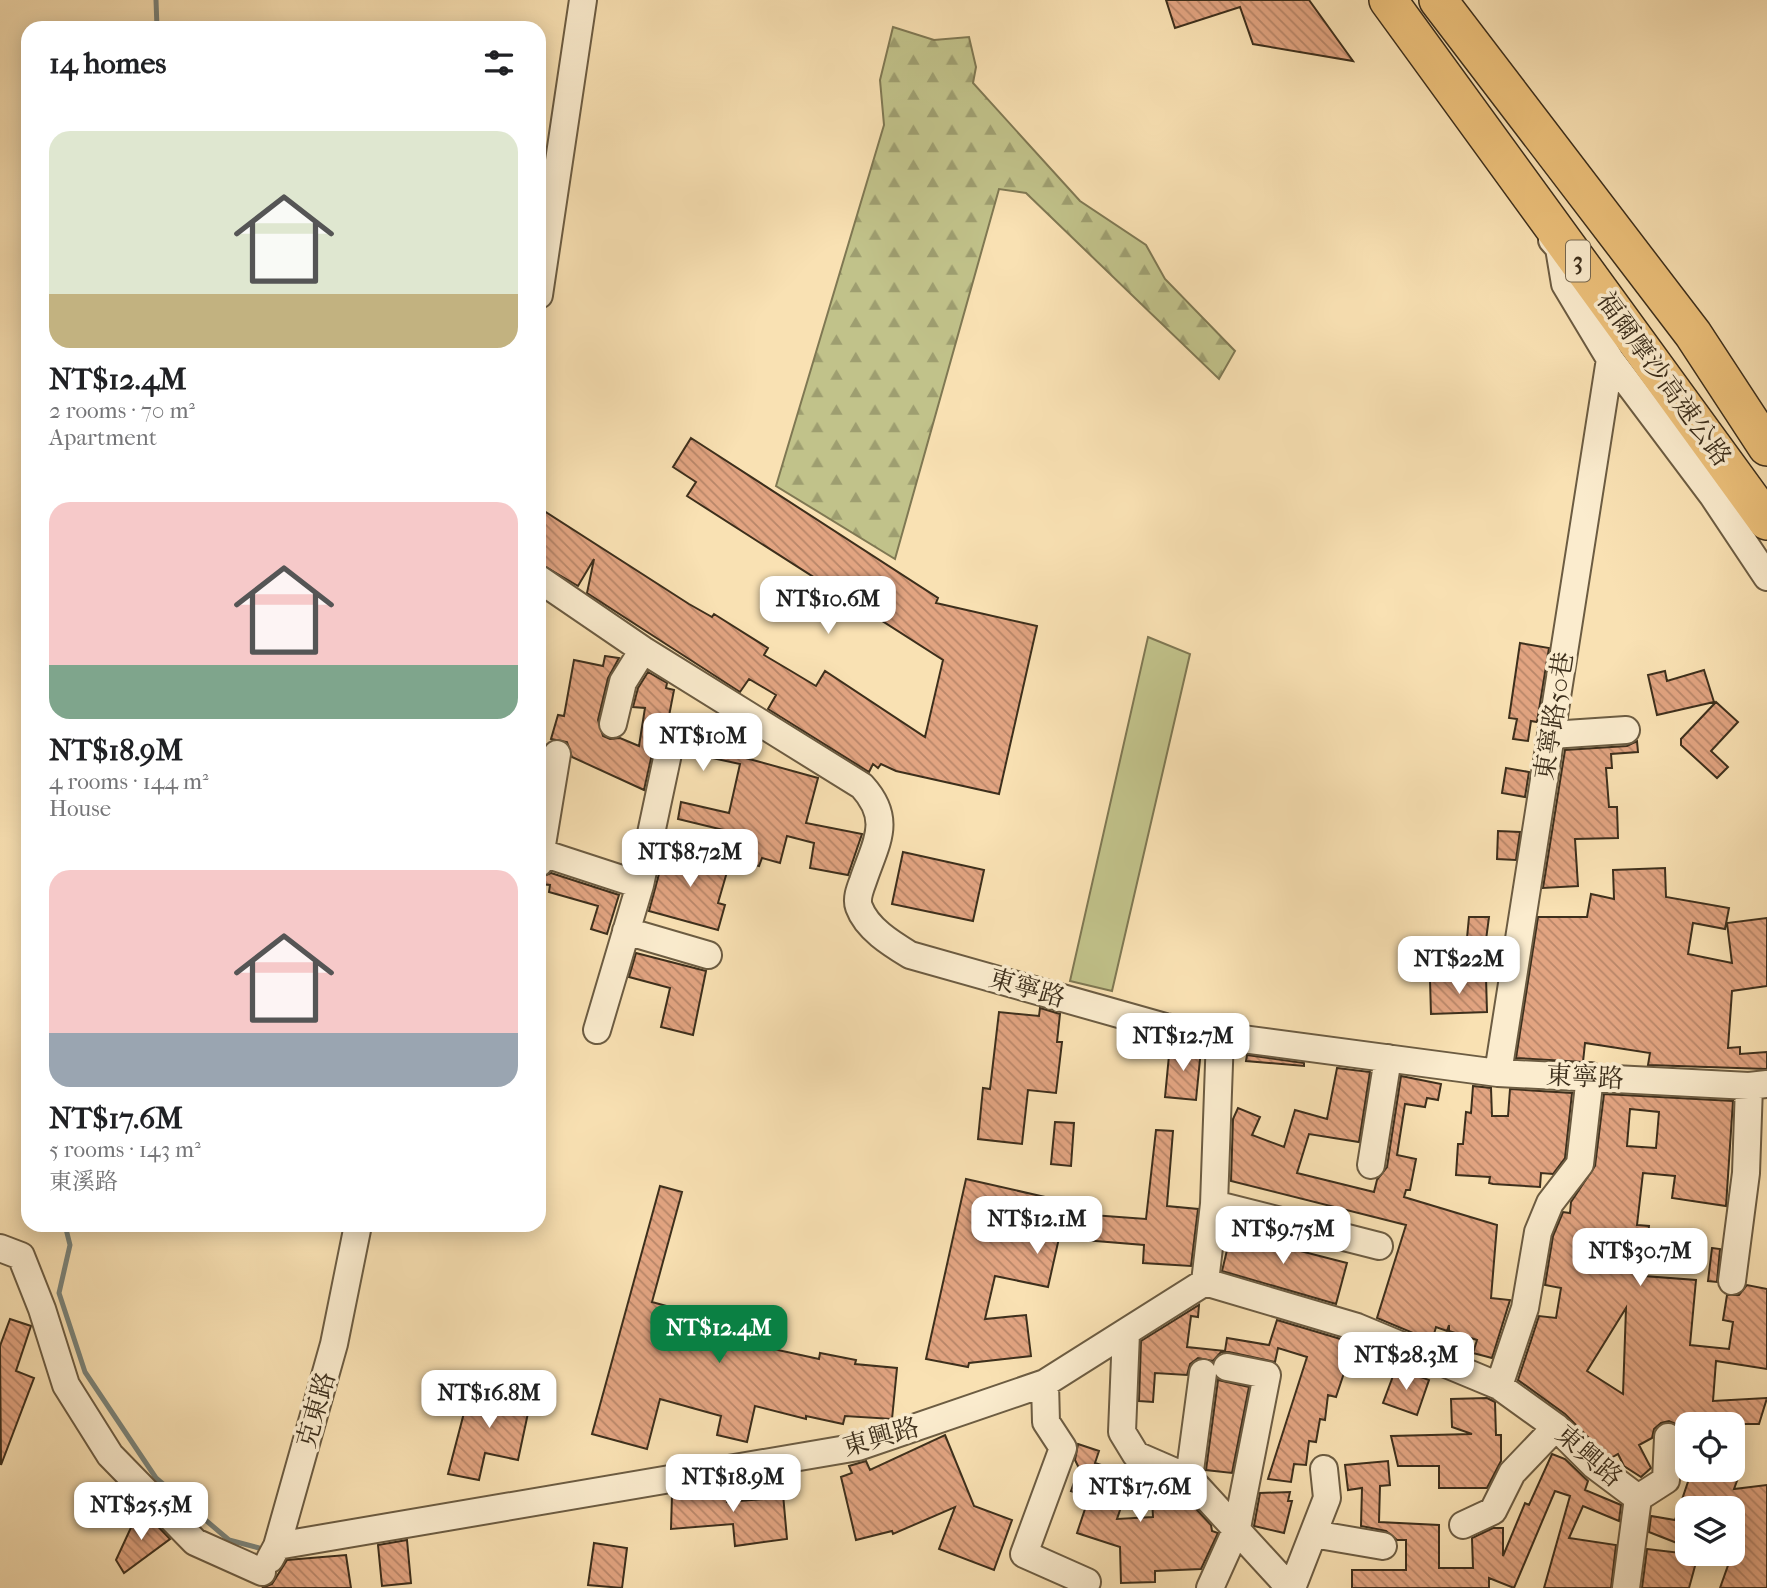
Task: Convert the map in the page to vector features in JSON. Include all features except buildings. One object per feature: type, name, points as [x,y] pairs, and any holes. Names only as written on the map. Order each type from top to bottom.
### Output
[{"type":"highway","name":"福爾摩沙高速公路","points":[[1388,0],[1767,521]]},
{"type":"highway","name":"福爾摩沙高速公路","points":[[1438,0],[1693,334],[1767,447]]},
{"type":"street","points":[[546,248],[583,0]]},
{"type":"street","points":[[1367,0],[1559,248],[1565,284],[1610,359],[1713,496],[1767,577]]},
{"type":"street","name":"東寧路50巷","points":[[1498,1073],[1610,359]]},
{"type":"street","name":"東寧路","points":[[546,584],[643,650],[862,786],[872,797],[880,813],[880,830],[858,901],[860,910],[884,939],[910,955],[1166,1027],[1220,1037],[1498,1073],[1758,1085]]},
{"type":"street","points":[[613,724],[623,682],[643,650]]},
{"type":"street","points":[[1551,735],[1626,730]]},
{"type":"street","points":[[597,1030],[640,885],[669,749]]},
{"type":"street","points":[[546,818],[556,754]]},
{"type":"street","points":[[546,858],[640,885]]},
{"type":"street","points":[[626,931],[708,955]]},
{"type":"street","points":[[1205,1282],[1214,1204],[1220,1037]]},
{"type":"street","points":[[1371,1165],[1388,1058]]},
{"type":"street","points":[[1499,1386],[1525,1308],[1538,1232],[1550,1203],[1580,1164],[1590,1076]]},
{"type":"street","points":[[1732,1281],[1758,1085]]},
{"type":"street","points":[[1214,1204],[1379,1246]]},
{"type":"street","name":"克東路","points":[[258,1580],[277,1546],[334,1344],[357,1232]]},
{"type":"street","points":[[0,1248],[21,1256],[42,1309],[66,1385],[110,1455],[195,1542],[258,1580]]},
{"type":"street","name":"東興路","points":[[277,1546],[858,1447],[1045,1383],[1205,1282],[1357,1327],[1499,1386],[1556,1427],[1594,1465],[1638,1498],[1626,1588]]},
{"type":"street","points":[[1126,1333],[1122,1433],[1136,1455],[1189,1478],[1291,1588],[1327,1498],[1324,1469]]},
{"type":"street","points":[[1189,1478],[1215,1370],[1267,1375],[1237,1528],[1210,1588]]},
{"type":"street","points":[[1045,1383],[1046,1422],[1063,1448],[1024,1554],[1087,1582]]},
{"type":"street","points":[[1463,1525],[1493,1511],[1512,1473],[1556,1427]]},
{"type":"street","points":[[1638,1498],[1666,1480],[1668,1437]]},
{"type":"street","points":[[1313,1534],[1383,1546]]},
{"type":"green space","points":[[893,27],[934,40],[969,37],[976,67],[973,83],[1080,201],[1146,245],[1165,279],[1235,351],[1219,379],[1026,193],[999,189],[895,559],[776,486],[884,125],[880,80]]},
{"type":"green space","points":[[1148,637],[1190,654],[1112,991],[1070,981]]},
{"type":"waterway","points":[[156,0],[157,21]]},
{"type":"waterway","points":[[67,1232],[70,1245],[59,1293],[85,1372],[156,1478],[229,1540],[259,1548]]}]
